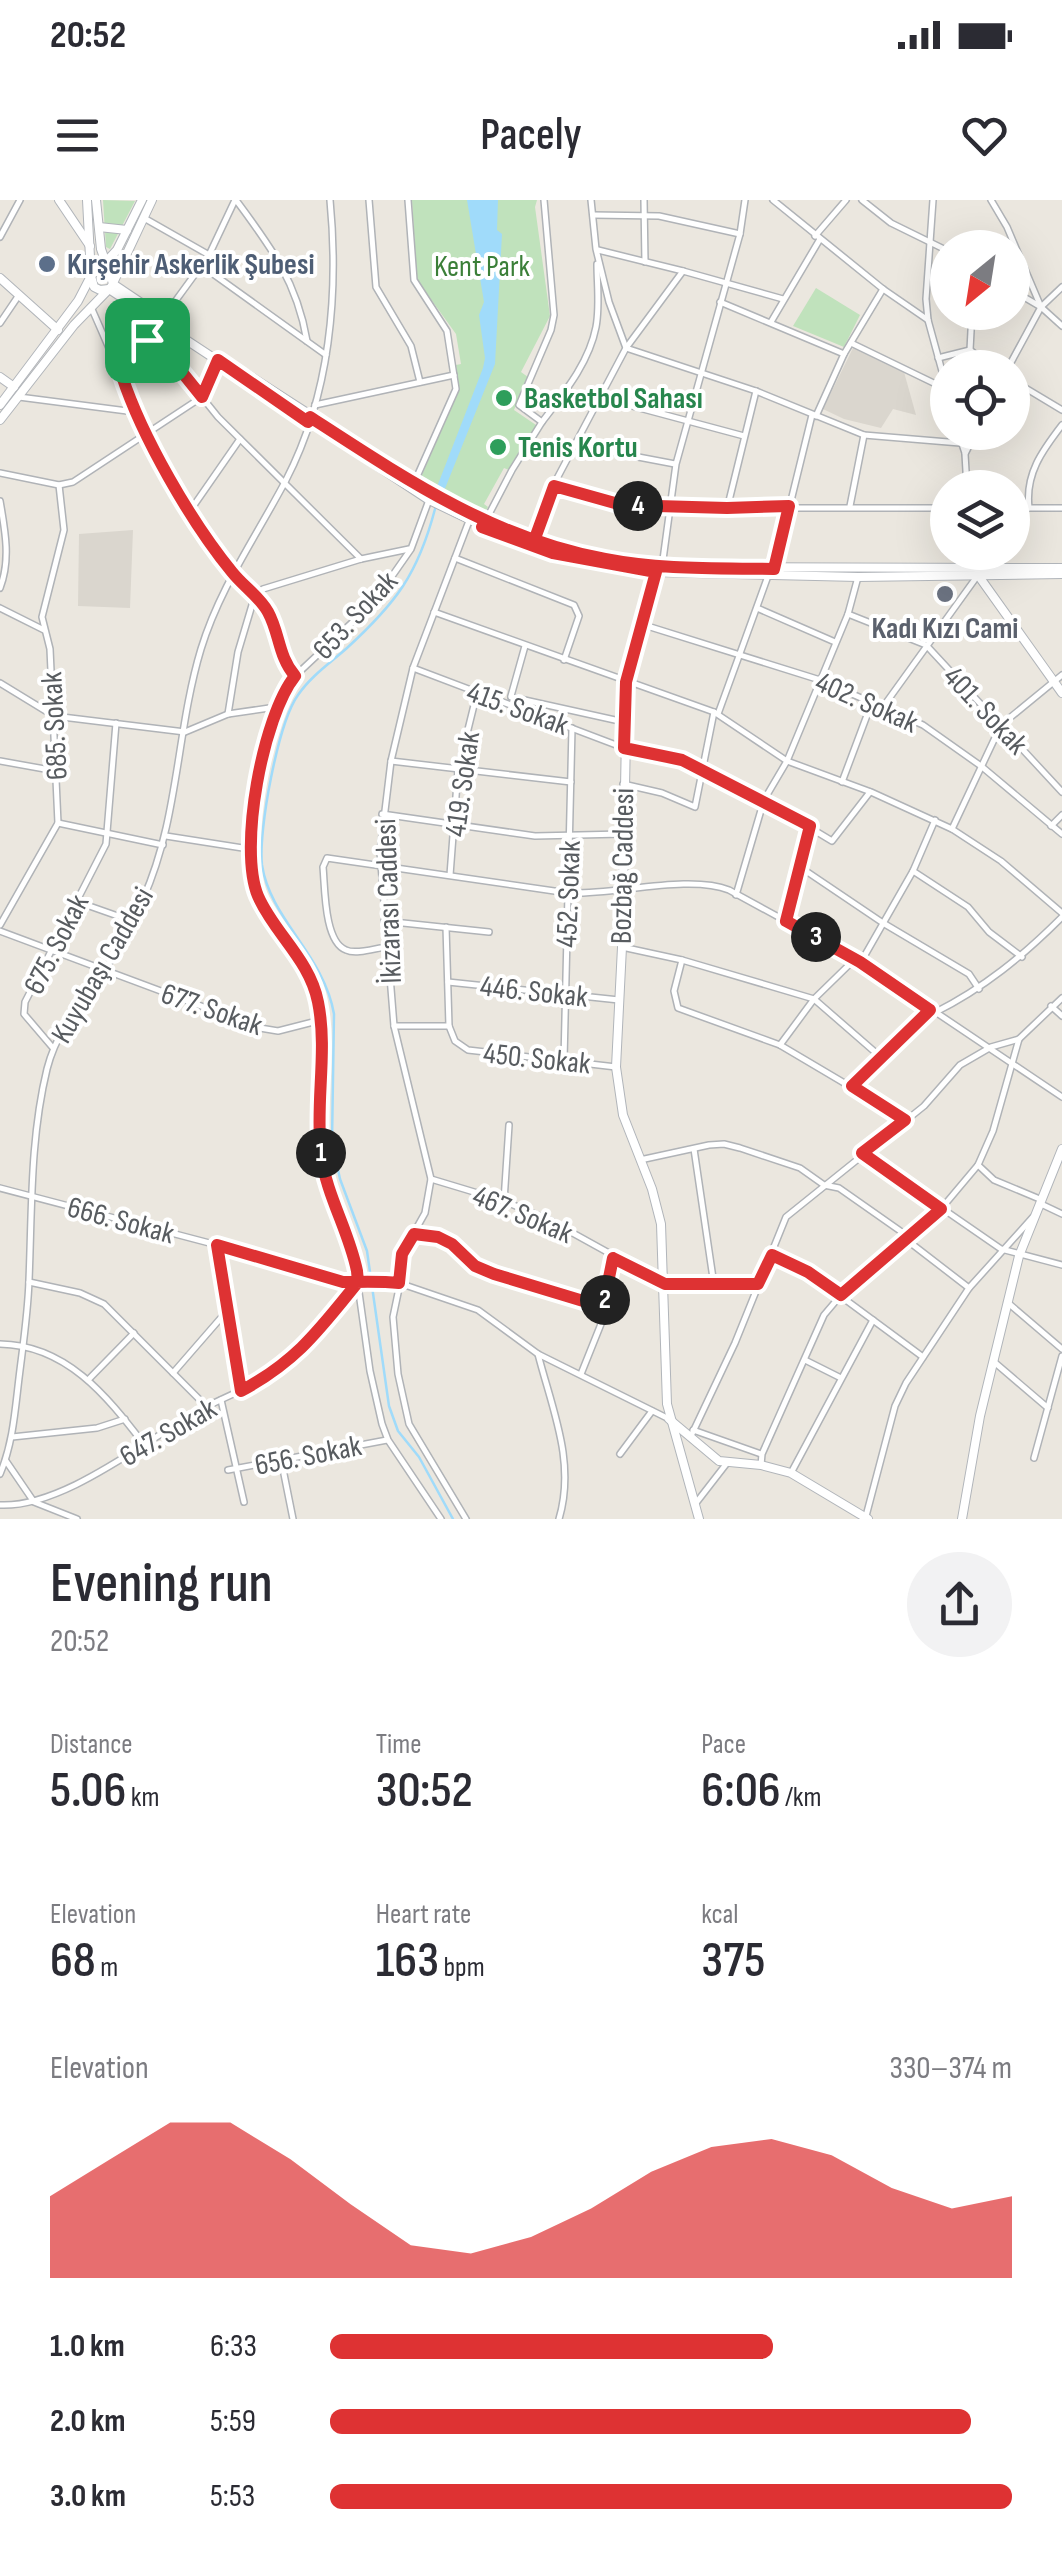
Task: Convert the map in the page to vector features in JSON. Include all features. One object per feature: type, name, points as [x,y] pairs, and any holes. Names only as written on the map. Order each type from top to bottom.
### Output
[{"type":"main road","points":[[59,200],[92,248]]},
{"type":"main road","points":[[88,200],[92,276],[96,289],[112,285]]},
{"type":"main road","points":[[96,200],[105,267],[112,285],[430,500],[469,521],[534,541],[658,570]]},
{"type":"main road","points":[[0,405],[58,330],[92,276],[105,267],[142,200]]},
{"type":"main road","points":[[0,420],[112,285],[152,200]]},
{"type":"main road","points":[[99,227],[128,230]]},
{"type":"main road","points":[[0,278],[58,330]]},
{"type":"main road","points":[[161,320],[310,420]]},
{"type":"main road","points":[[0,378],[14,387]]},
{"type":"main road","points":[[412,487],[553,553],[658,570],[977,573]]},
{"type":"main road","name":"Bozbağ Caddesi","points":[[658,570],[626,682],[616,1067],[621,1107],[661,1224],[669,1419],[699,1519]]},
{"type":"main road","points":[[771,572],[858,577],[1062,571]]},
{"type":"main road","points":[[977,573],[1062,693]]},
{"type":"main road","points":[[962,1519],[1019,1256],[1062,1148]]},
{"type":"main road","points":[[669,1419],[692,1433],[712,1456],[727,1464],[761,1465],[792,1473],[867,1518]]},
{"type":"street","points":[[0,237],[20,200]]},
{"type":"street","points":[[122,376],[202,266],[235,200],[288,277],[307,341]]},
{"type":"street","name":"Kuyubaşı Caddesi","points":[[0,1474],[12,1437],[23,1344],[29,1282],[32,1148],[53,1048],[132,921],[164,845],[200,654],[232,572],[285,482],[310,420],[333,308],[330,200]]},
{"type":"street","points":[[369,200],[376,287],[411,346],[420,382]]},
{"type":"street","points":[[408,200],[414,280],[447,331],[456,389],[412,487]]},
{"type":"street","points":[[542,422],[519,405],[554,315],[544,200]]},
{"type":"street","points":[[591,200],[596,250],[608,302],[626,348]]},
{"type":"street","points":[[644,200],[645,262]]},
{"type":"street","points":[[658,570],[676,464],[740,234],[745,200]]},
{"type":"street","points":[[774,200],[817,238],[928,320]]},
{"type":"street","points":[[770,322],[817,238],[846,200]]},
{"type":"street","points":[[862,200],[892,223],[928,242]]},
{"type":"street","points":[[933,200],[928,242],[928,320],[936,350]]},
{"type":"street","points":[[991,200],[1008,227],[1041,308]]},
{"type":"street","points":[[592,216],[644,214],[740,234]]},
{"type":"street","points":[[144,218],[209,255]]},
{"type":"street","points":[[484,524],[512,470],[576,376],[596,326],[596,250]]},
{"type":"street","points":[[596,250],[783,299]]},
{"type":"street","points":[[202,266],[326,355]]},
{"type":"street","points":[[534,541],[554,486],[626,348],[682,270]]},
{"type":"street","points":[[1018,350],[1041,308],[1062,287]]},
{"type":"street","points":[[624,784],[662,793],[695,807],[716,713],[771,572],[814,416],[844,354],[883,289]]},
{"type":"street","points":[[0,323],[19,295]]},
{"type":"street","points":[[1030,301],[1062,326]]},
{"type":"street","points":[[720,302],[844,354]]},
{"type":"street","points":[[91,307],[148,436],[190,510],[232,572],[268,612],[278,646],[295,676]]},
{"type":"street","points":[[970,350],[971,330]]},
{"type":"street","points":[[147,340],[169,356],[240,439],[361,558]]},
{"type":"street","points":[[851,343],[930,382]]},
{"type":"street","points":[[626,348],[756,391],[864,435],[930,440]]},
{"type":"street","points":[[0,473],[59,485],[72,482],[148,436],[202,397],[218,360]]},
{"type":"street","points":[[314,405],[454,375]]},
{"type":"street","points":[[727,508],[756,391]]},
{"type":"street","points":[[1030,391],[1062,410]]},
{"type":"street","points":[[19,397],[135,412]]},
{"type":"street","points":[[601,398],[744,436]]},
{"type":"street","points":[[1030,485],[1034,466],[1062,425]]},
{"type":"street","points":[[850,506],[864,435]]},
{"type":"street","points":[[190,510],[240,439]]},
{"type":"street","points":[[575,444],[676,464]]},
{"type":"street","points":[[963,450],[966,470]]},
{"type":"street","points":[[965,454],[967,450]]},
{"type":"street","name":"685. Sokak","points":[[58,822],[50,649],[44,630],[45,600],[64,530],[59,485]]},
{"type":"street","points":[[554,486],[622,505],[668,508],[930,508]]},
{"type":"street","name":"653. Sokak","points":[[430,500],[411,549],[374,602],[295,676],[276,707],[249,849],[257,894],[309,975],[319,1003],[322,1157],[354,1257],[378,1411],[388,1440],[441,1519]]},
{"type":"street","points":[[0,501],[6,537],[6,565],[0,588]]},
{"type":"street","points":[[1030,508],[1062,508]]},
{"type":"street","name":"İkizarası Caddesi","points":[[466,1519],[418,1441],[404,1408],[393,1317],[402,1254],[428,1206],[431,1179],[394,1026],[380,865],[382,814],[413,668],[469,521]]},
{"type":"street","points":[[228,714],[238,652],[254,595],[361,558],[411,549]]},
{"type":"street","points":[[455,558],[574,604],[578,616],[564,660]]},
{"type":"street","points":[[884,707],[977,570]]},
{"type":"street","points":[[736,896],[764,800],[787,761],[848,614],[858,577]]},
{"type":"street","points":[[0,608],[44,630]]},
{"type":"street","points":[[757,608],[836,642]]},
{"type":"street","points":[[434,612],[716,713],[787,761],[952,828],[1001,861],[1062,915],[1022,957],[980,989],[932,1012],[852,1086]]},
{"type":"street","name":"401. Sokak","points":[[848,614],[926,645],[1062,792]]},
{"type":"street","name":"402. Sokak","points":[[644,625],[820,680],[922,725],[980,766],[1062,834]]},
{"type":"street","points":[[526,646],[510,701],[624,722]]},
{"type":"street","name":"415. Sokak","points":[[413,668],[476,693],[510,701],[624,748],[682,760],[810,826]]},
{"type":"street","points":[[952,828],[1001,726],[1062,674]]},
{"type":"street","points":[[0,683],[54,716],[184,732],[228,714],[276,707]]},
{"type":"street","name":"419. Sokak","points":[[450,875],[458,770],[476,693]]},
{"type":"street","points":[[842,782],[872,702]]},
{"type":"street","name":"675. Sokak","points":[[53,1048],[24,1014],[25,1002],[100,858],[116,724]]},
{"type":"street","name":"452. Sokak","points":[[564,1060],[572,728]]},
{"type":"street","points":[[0,761],[56,772]]},
{"type":"street","points":[[391,761],[572,782]]},
{"type":"street","points":[[786,921],[810,826],[832,841],[870,792]]},
{"type":"street","points":[[382,814],[535,836],[623,834]]},
{"type":"street","points":[[1051,826],[1062,815]]},
{"type":"street","points":[[780,1045],[814,999],[858,960],[912,871],[935,820]]},
{"type":"street","points":[[0,928],[58,822],[164,845]]},
{"type":"street","points":[[166,836],[249,849]]},
{"type":"street","points":[[386,946],[346,950],[332,934],[323,864],[327,858],[568,893],[696,884],[721,887],[858,960],[1062,1097]]},
{"type":"street","points":[[800,867],[969,974],[980,989]]},
{"type":"street","points":[[912,871],[968,907],[989,932],[1022,957]]},
{"type":"street","points":[[78,902],[132,921]]},
{"type":"street","points":[[1050,902],[1062,904]]},
{"type":"street","points":[[384,921],[490,932]]},
{"type":"street","name":"677. Sokak","points":[[0,928],[260,1028],[278,1031],[320,1020]]},
{"type":"street","points":[[394,1026],[449,1026],[446,928]]},
{"type":"street","points":[[622,947],[682,960],[814,999],[883,1060]]},
{"type":"street","points":[[682,960],[674,991],[678,1008],[780,1045],[905,1120]]},
{"type":"street","name":"446. Sokak","points":[[448,982],[620,1000]]},
{"type":"street","points":[[761,1465],[762,1454],[806,1360],[816,1328],[841,1295],[908,1241],[978,1165],[993,1131],[1019,1039],[1062,998]]},
{"type":"street","points":[[1052,1006],[1062,1016]]},
{"type":"street","name":"450. Sokak","points":[[449,1026],[460,1046],[468,1050],[616,1067]]},
{"type":"street","points":[[762,1454],[692,1433],[736,1344],[781,1224],[936,1094],[960,1065],[991,1047],[1019,1039]]},
{"type":"street","points":[[504,1201],[509,1125]]},
{"type":"street","points":[[640,1160],[724,1144],[800,1168],[824,1185],[840,1188],[906,1235],[908,1241],[969,1288]]},
{"type":"street","points":[[694,1149],[714,1285]]},
{"type":"street","points":[[862,1153],[1001,1248],[1062,1265]]},
{"type":"street","points":[[978,1165],[994,1180],[1062,1214]]},
{"type":"street","name":"467. Sokak","points":[[431,1179],[504,1201],[552,1222],[665,1284]]},
{"type":"street","name":"666. Sokak","points":[[0,1188],[343,1282],[399,1283],[478,1310],[538,1354],[669,1419]]},
{"type":"street","points":[[867,1518],[895,1406],[969,1288],[1041,1205]]},
{"type":"street","points":[[414,1234],[438,1237],[452,1244],[475,1266],[494,1274],[603,1307]]},
{"type":"street","points":[[217,1245],[241,1391]]},
{"type":"street","points":[[772,1255],[808,1272],[923,1357]]},
{"type":"street","points":[[581,1374],[603,1319],[613,1258]]},
{"type":"street","points":[[29,1282],[80,1292],[115,1312],[207,1407]]},
{"type":"street","name":"647. Sokak","points":[[0,1505],[34,1502],[108,1467],[291,1360],[358,1282]]},
{"type":"street","points":[[665,1284],[758,1284]]},
{"type":"street","points":[[1008,1302],[1062,1352],[1034,1458]]},
{"type":"street","points":[[173,1373],[226,1312]]},
{"type":"street","points":[[792,1473],[874,1320]]},
{"type":"street","points":[[88,1380],[134,1332]]},
{"type":"street","points":[[0,1344],[23,1344],[58,1358],[88,1380],[144,1444]]},
{"type":"street","points":[[538,1354],[560,1420],[566,1480],[559,1519]]},
{"type":"street","points":[[806,1360],[842,1378]]},
{"type":"street","points":[[993,1362],[1048,1408]]},
{"type":"street","points":[[221,1400],[244,1502]]},
{"type":"street","points":[[620,1454],[652,1411]]},
{"type":"street","points":[[12,1437],[97,1428],[124,1419]]},
{"type":"street","name":"656. Sokak","points":[[228,1470],[388,1440]]},
{"type":"street","points":[[281,1460],[293,1519]]},
{"type":"street","points":[[6,1461],[34,1502],[76,1519]]},
{"type":"street","points":[[696,1503],[727,1464]]},
{"type":"shaded area","points":[[853,348],[904,372],[916,415],[893,409],[881,428],[823,409]]},
{"type":"shaded area","points":[[133,530],[130,608],[78,606],[79,534]]},
{"type":"green space","points":[[103,200],[135,201],[110,249],[106,247]]},
{"type":"green space","name":"Kent Park","points":[[412,200],[537,200],[550,316],[521,372],[528,377],[514,410],[536,425],[536,429],[509,470],[504,468],[484,504],[488,507],[482,517],[418,484],[459,389],[456,365],[461,364],[456,334],[417,280]]},
{"type":"green space","points":[[816,288],[860,315],[844,347],[793,326]]},
{"type":"water","points":[[467,200],[498,200],[497,230],[502,234],[495,364],[442,496],[435,492],[485,358],[479,315],[484,302]]},
{"type":"waterway","points":[[435,509],[421,552],[403,586],[364,632],[309,682],[291,709],[271,778],[262,865],[275,903],[320,973],[334,1014],[332,1142],[340,1179],[367,1251],[389,1406],[398,1431],[419,1457],[453,1519]]},
{"type":"place","name":"Kırşehir Askerlik Şubesi","points":[[47,264]]},
{"type":"place","name":"Basketbol Sahası","points":[[504,398]]},
{"type":"place","name":"Tenis Kortu","points":[[498,447]]},
{"type":"place","name":"Kadı Kızı Cami","points":[[945,594]]},
{"type":"route","points":[[147,340],[122,376],[135,412],[190,510],[232,572],[268,612],[282,658],[295,676],[281,696],[274,717],[256,798],[250,861],[257,894],[302,962],[319,1003],[322,1157],[354,1257],[358,1282],[299,1353],[282,1368],[241,1391],[217,1245],[343,1282],[358,1282],[383,1282],[399,1283],[403,1250],[414,1234],[438,1237],[452,1244],[475,1266],[603,1307],[613,1258],[665,1284],[714,1285],[758,1284],[772,1255],[808,1272],[841,1295],[941,1209],[862,1153],[905,1120],[852,1086],[883,1060],[930,1010],[860,962],[786,921],[810,826],[682,760],[624,748],[626,682],[656,572],[553,553],[482,527],[485,522],[509,532],[534,541],[554,486],[622,505],[789,506],[774,569],[662,567],[570,552],[534,541],[509,532],[449,504],[310,417],[308,422],[218,360],[202,397],[169,356],[147,340]]}]
